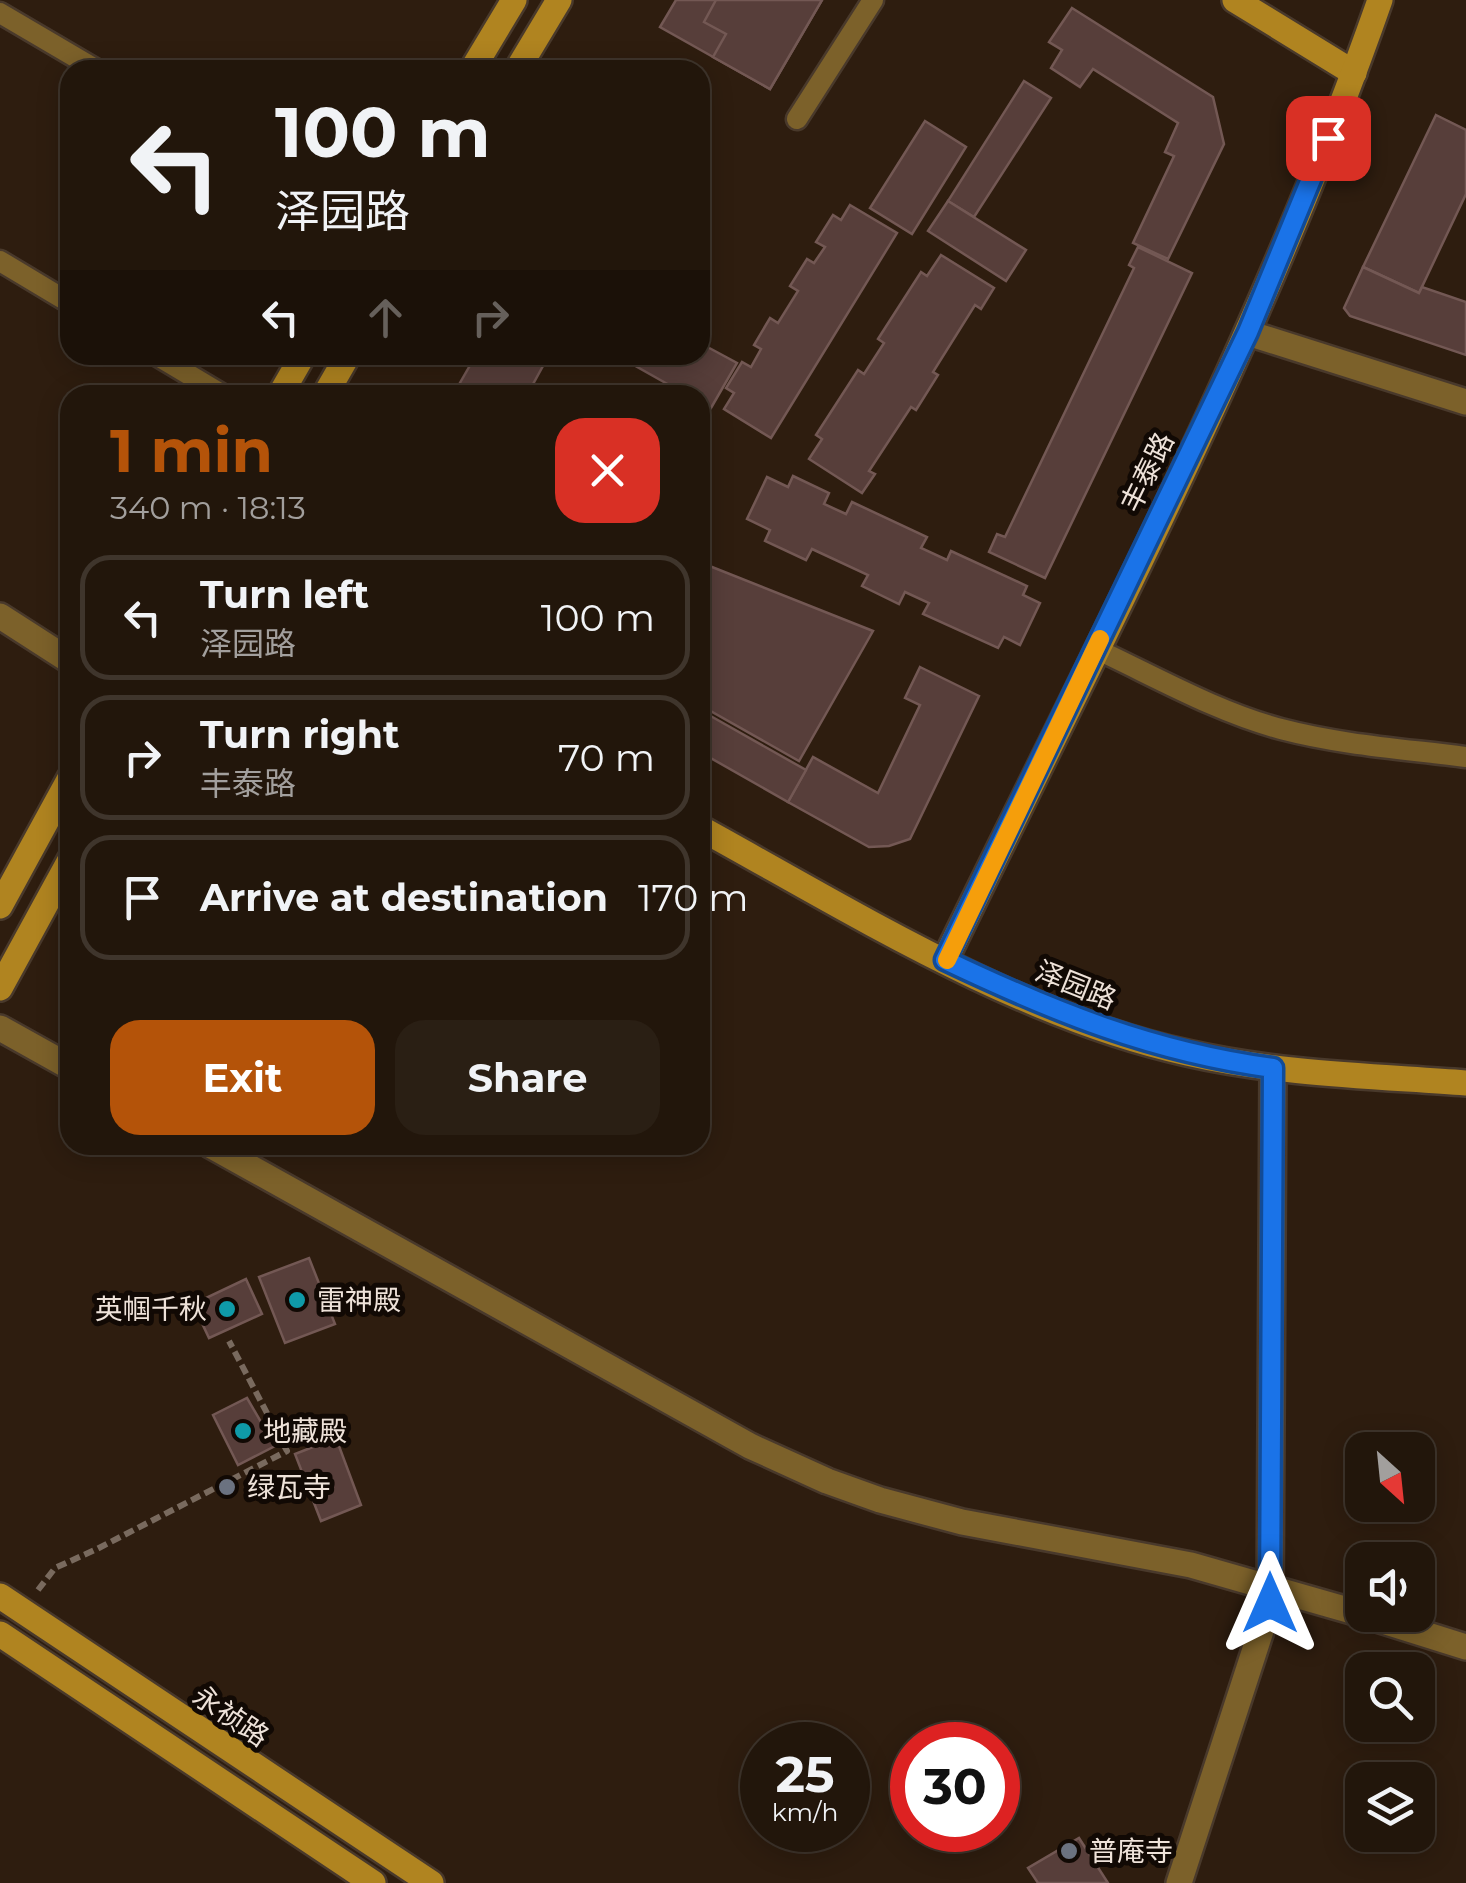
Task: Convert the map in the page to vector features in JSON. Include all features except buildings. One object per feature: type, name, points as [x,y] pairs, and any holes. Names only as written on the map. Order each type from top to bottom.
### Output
[{"type":"street","points":[[478,60],[514,0]]},
{"type":"street","points":[[523,60],[559,0]]},
{"type":"street","points":[[1236,0],[1354,74]]},
{"type":"street","name":"丰泰路","points":[[945,960],[1248,332],[1354,74],[1380,0]]},
{"type":"street","points":[[1248,332],[1466,402]]},
{"type":"street","points":[[0,616],[60,655]]},
{"type":"street","points":[[0,906],[60,796]]},
{"type":"street","name":"泽园路","points":[[710,833],[945,960],[1071,1018],[1131,1038],[1185,1053],[1273,1068],[1466,1083]]},
{"type":"street","points":[[0,988],[60,878]]},
{"type":"street","points":[[0,1028],[60,1061]]},
{"type":"street","points":[[1179,1883],[1270,1603],[1273,1068]]},
{"type":"street","points":[[228,1155],[750,1446],[827,1481],[962,1522],[1191,1565],[1345,1610]]},
{"type":"street","name":"永祯路","points":[[0,1596],[431,1883]]},
{"type":"street","points":[[1418,1632],[1466,1647]]},
{"type":"street","points":[[0,1634],[373,1883]]},
{"type":"lane","points":[[798,119],[873,0]]},
{"type":"lane","points":[[0,13],[80,60]]},
{"type":"lane","points":[[0,261],[60,297]]},
{"type":"lane","points":[[173,365],[206,385]]},
{"type":"lane","points":[[1096,648],[1240,716],[1280,729],[1368,746],[1466,757]]},
{"type":"path","points":[[22,1611],[55,1568],[287,1451],[229,1341]]},
{"type":"slow traffic","points":[[947,960],[1100,639]]},
{"type":"place","name":"雷神殿","points":[[297,1300]]},
{"type":"place","name":"英帼千秋","points":[[227,1309]]},
{"type":"place","name":"地藏殿","points":[[243,1431]]},
{"type":"place","name":"绿瓦寺","points":[[227,1487]]},
{"type":"place","name":"普庵寺","points":[[1069,1851]]},
{"type":"route","points":[[1270,1603],[1273,1068],[1185,1053],[1131,1038],[1071,1018],[945,960],[1248,332],[1328,138]]}]
